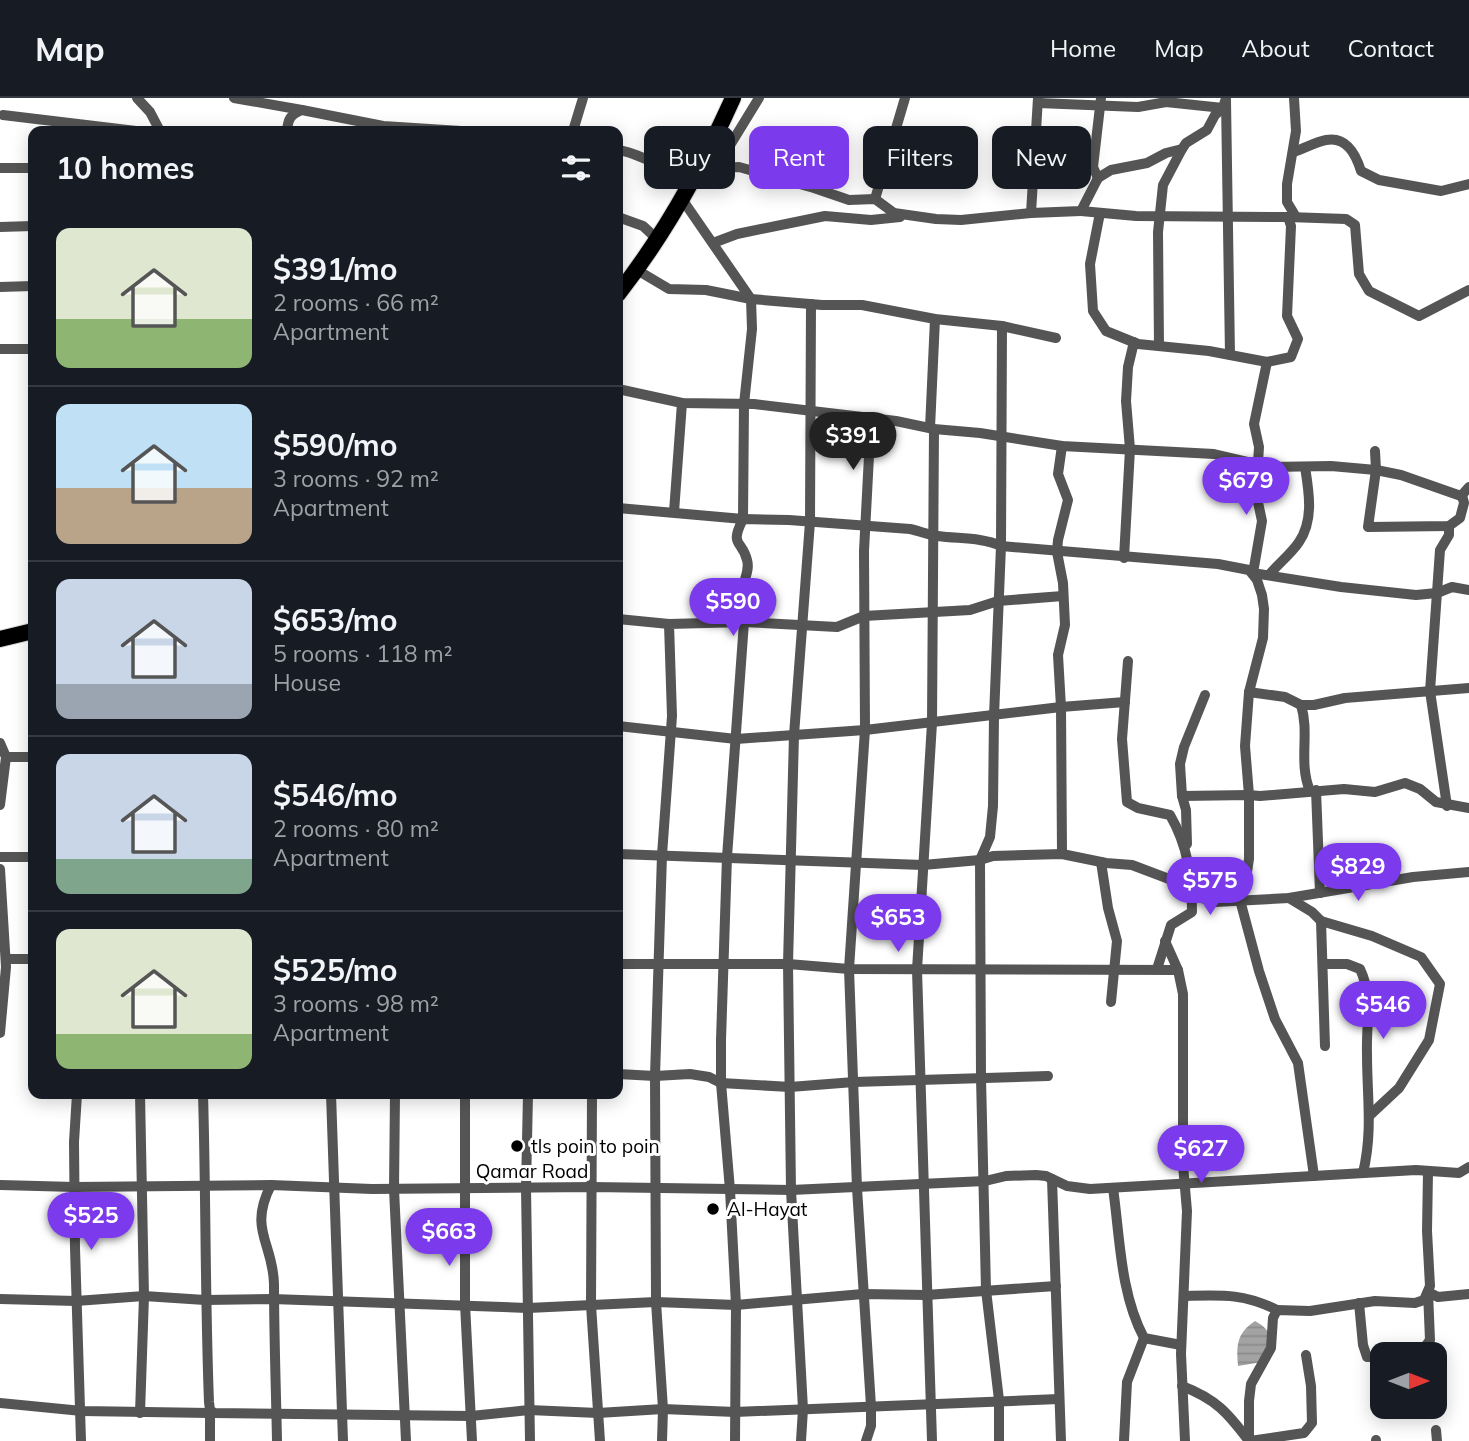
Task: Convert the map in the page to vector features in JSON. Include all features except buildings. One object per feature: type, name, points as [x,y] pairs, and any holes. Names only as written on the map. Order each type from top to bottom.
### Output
[{"type":"highway","points":[[719,126],[733,98]]},
{"type":"highway","points":[[623,288],[687,189]]},
{"type":"highway","points":[[0,639],[28,632]]},
{"type":"street","points":[[137,98],[150,112],[157,126]]},
{"type":"street","points":[[234,98],[383,126]]},
{"type":"street","points":[[575,126],[583,98]]},
{"type":"street","points":[[735,137],[759,98]]},
{"type":"street","points":[[875,199],[905,98]]},
{"type":"street","points":[[1100,213],[1090,264],[1093,310],[1106,331],[1134,342],[1267,362],[1291,356],[1297,339],[1287,316],[1292,217],[1287,202],[1287,184],[1296,131],[1294,98]]},
{"type":"street","points":[[1031,213],[1038,101],[1101,102],[1139,107],[1166,100],[1225,102]]},
{"type":"street","points":[[1098,178],[1093,167],[1101,102]]},
{"type":"street","points":[[1081,211],[1098,178],[1111,170],[1147,163],[1166,153],[1182,149],[1207,130],[1225,102]]},
{"type":"street","points":[[1225,102],[1230,355]]},
{"type":"street","points":[[288,126],[292,115],[302,110]]},
{"type":"street","points":[[3,115],[94,126]]},
{"type":"street","points":[[1293,152],[1327,139],[1343,143],[1355,151],[1361,171],[1379,180],[1441,191],[1469,184]]},
{"type":"street","points":[[1158,346],[1163,185],[1182,149]]},
{"type":"street","points":[[623,151],[644,159]]},
{"type":"street","points":[[0,168],[28,169]]},
{"type":"street","points":[[735,168],[849,200],[875,199],[894,213],[961,220],[1081,211],[1160,216],[1346,219],[1355,225],[1359,274],[1369,292],[1419,316],[1469,290]]},
{"type":"street","points":[[682,199],[751,299],[752,329],[744,404],[743,519],[737,532],[737,541],[748,561],[748,571],[742,590],[744,622],[727,858],[721,1083],[736,1305],[735,1441]]},
{"type":"street","points":[[713,243],[737,234],[825,216],[871,220],[914,215]]},
{"type":"street","points":[[623,219],[643,226],[657,239]]},
{"type":"street","points":[[0,227],[28,226]]},
{"type":"street","points":[[637,270],[669,289],[706,290],[751,299],[811,304],[862,305],[935,319],[1002,326],[1056,338]]},
{"type":"street","points":[[0,287],[28,286]]},
{"type":"street","points":[[802,1441],[803,1409],[791,1190],[788,964],[794,735],[810,522],[811,304]]},
{"type":"street","points":[[932,1441],[917,970],[932,723],[932,429],[935,319]]},
{"type":"street","points":[[999,1441],[999,1400],[986,1290],[980,860],[992,827],[1001,547],[1002,326]]},
{"type":"street","points":[[1124,558],[1130,449],[1126,401],[1128,367],[1134,342]]},
{"type":"street","points":[[0,349],[28,349]]},
{"type":"street","points":[[1267,362],[1254,424],[1259,447],[1256,493],[1262,521],[1253,573],[1262,595],[1263,638],[1249,692],[1245,746],[1249,795],[1249,859],[1237,900],[1275,1019],[1298,1063],[1314,1176]]},
{"type":"street","points":[[623,390],[682,403],[744,404],[871,418],[1062,446],[1214,454],[1258,466],[1331,466],[1376,470],[1401,475],[1458,496],[1466,491]]},
{"type":"street","points":[[674,512],[682,403]]},
{"type":"street","points":[[866,1441],[872,1426],[857,1188],[849,969],[865,730],[864,616],[871,418]]},
{"type":"street","points":[[1062,446],[1057,468],[1068,500],[1057,552],[1062,574],[1065,634],[1058,655],[1062,707],[1062,853]]},
{"type":"street","points":[[1375,451],[1376,470],[1368,527],[1449,526],[1460,518],[1466,491]]},
{"type":"street","points":[[1269,575],[1298,544],[1306,530],[1309,500],[1305,467]]},
{"type":"street","points":[[623,508],[924,531],[932,535],[988,541],[1001,547],[1218,564],[1242,568],[1253,573],[1341,587],[1416,595],[1437,593],[1452,587],[1469,590]]},
{"type":"street","points":[[1447,806],[1430,691],[1440,550],[1449,535],[1449,526]]},
{"type":"street","points":[[623,620],[668,624],[744,622],[837,626],[864,616],[970,610],[998,601],[1063,596]]},
{"type":"street","points":[[662,1441],[663,1409],[656,1302],[655,1076],[662,855],[673,696],[668,624]]},
{"type":"street","points":[[1128,660],[1122,739],[1127,802],[1138,808],[1170,815],[1187,851]]},
{"type":"street","points":[[1249,692],[1285,697],[1301,705],[1314,705],[1345,698],[1469,688]]},
{"type":"street","points":[[1157,969],[1171,925],[1192,912],[1181,764],[1184,747],[1205,695]]},
{"type":"street","points":[[623,727],[736,739],[865,730],[1125,702]]},
{"type":"street","points":[[1301,705],[1306,733],[1303,771],[1313,790],[1320,892]]},
{"type":"street","points":[[0,743],[6,757],[0,805]]},
{"type":"street","points":[[6,757],[28,757]]},
{"type":"street","points":[[1182,796],[1260,796],[1343,789],[1375,792],[1405,783],[1412,784],[1436,802],[1469,808]]},
{"type":"street","points":[[623,855],[923,865],[980,860],[993,856],[1062,853],[1101,862],[1132,865],[1177,882],[1198,897],[1215,902],[1289,898],[1413,877],[1469,872]]},
{"type":"street","points":[[0,857],[28,857]]},
{"type":"street","points":[[1101,862],[1108,908],[1117,941],[1111,1002]]},
{"type":"street","points":[[0,869],[6,959],[0,1033]]},
{"type":"street","points":[[1289,898],[1321,921],[1372,936],[1421,957],[1440,984],[1429,1040],[1399,1088],[1369,1116]]},
{"type":"street","points":[[1321,921],[1325,1046]]},
{"type":"street","points":[[1165,941],[1178,970],[1184,994],[1186,1211],[1181,1345],[1185,1441]]},
{"type":"street","points":[[6,959],[28,959]]},
{"type":"street","points":[[623,964],[788,964],[849,969],[917,970],[1178,970]]},
{"type":"street","points":[[1324,964],[1348,964],[1360,969],[1368,985],[1370,1144],[1363,1173]]},
{"type":"street","points":[[623,1074],[698,1074],[721,1083],[790,1087],[854,1082],[1048,1076]]},
{"type":"street","points":[[77,1099],[76,1301],[81,1441]]},
{"type":"street","points":[[140,1099],[144,1296],[140,1413]]},
{"type":"street","points":[[203,1099],[205,1300],[210,1441]]},
{"type":"street","points":[[331,1099],[343,1441]]},
{"type":"street","points":[[395,1099],[394,1189],[406,1441]]},
{"type":"street","points":[[465,1099],[465,1304],[472,1441]]},
{"type":"street","points":[[528,1099],[526,1188],[530,1441]]},
{"type":"street","points":[[592,1099],[591,1305],[600,1441]]},
{"type":"street","name":"Qamar Road","points":[[0,1185],[791,1190],[985,1181],[1006,1175],[1036,1175],[1090,1189],[1416,1170],[1466,1171]]},
{"type":"street","points":[[1184,1296],[1226,1295],[1256,1299],[1278,1310],[1310,1311],[1375,1301],[1415,1303],[1424,1300],[1430,1286],[1428,1172]]},
{"type":"street","points":[[1056,1182],[1061,1441]]},
{"type":"street","points":[[271,1185],[263,1201],[260,1219],[274,1282],[272,1299],[277,1441]]},
{"type":"street","points":[[1113,1188],[1128,1298],[1144,1338],[1127,1382],[1124,1441]]},
{"type":"street","points":[[0,1299],[76,1301],[144,1296],[528,1308],[656,1302],[736,1305],[863,1294],[926,1295],[1056,1286]]},
{"type":"street","points":[[1428,1292],[1438,1297],[1469,1294]]},
{"type":"street","points":[[1428,1292],[1429,1342]]},
{"type":"street","points":[[1359,1303],[1363,1345],[1367,1357],[1370,1357]]},
{"type":"street","points":[[1250,1441],[1251,1384],[1271,1348],[1273,1318],[1278,1310]]},
{"type":"street","points":[[1144,1338],[1181,1345]]},
{"type":"street","points":[[1250,1441],[1304,1433],[1312,1423],[1311,1386],[1306,1355]]},
{"type":"street","points":[[1182,1386],[1206,1395],[1234,1421],[1250,1441]]},
{"type":"street","points":[[0,1403],[82,1411],[140,1413],[210,1411],[221,1414],[405,1413],[471,1416],[529,1410],[598,1413],[663,1409],[735,1412],[1059,1399]]},
{"type":"shaded area","points":[[1255,1321],[1269,1334],[1269,1343],[1262,1362],[1238,1366],[1239,1340],[1244,1330]]},
{"type":"place","name":"tls poin to poin","points":[[517,1146]]},
{"type":"place","name":"Al-Hayat","points":[[713,1209]]}]
